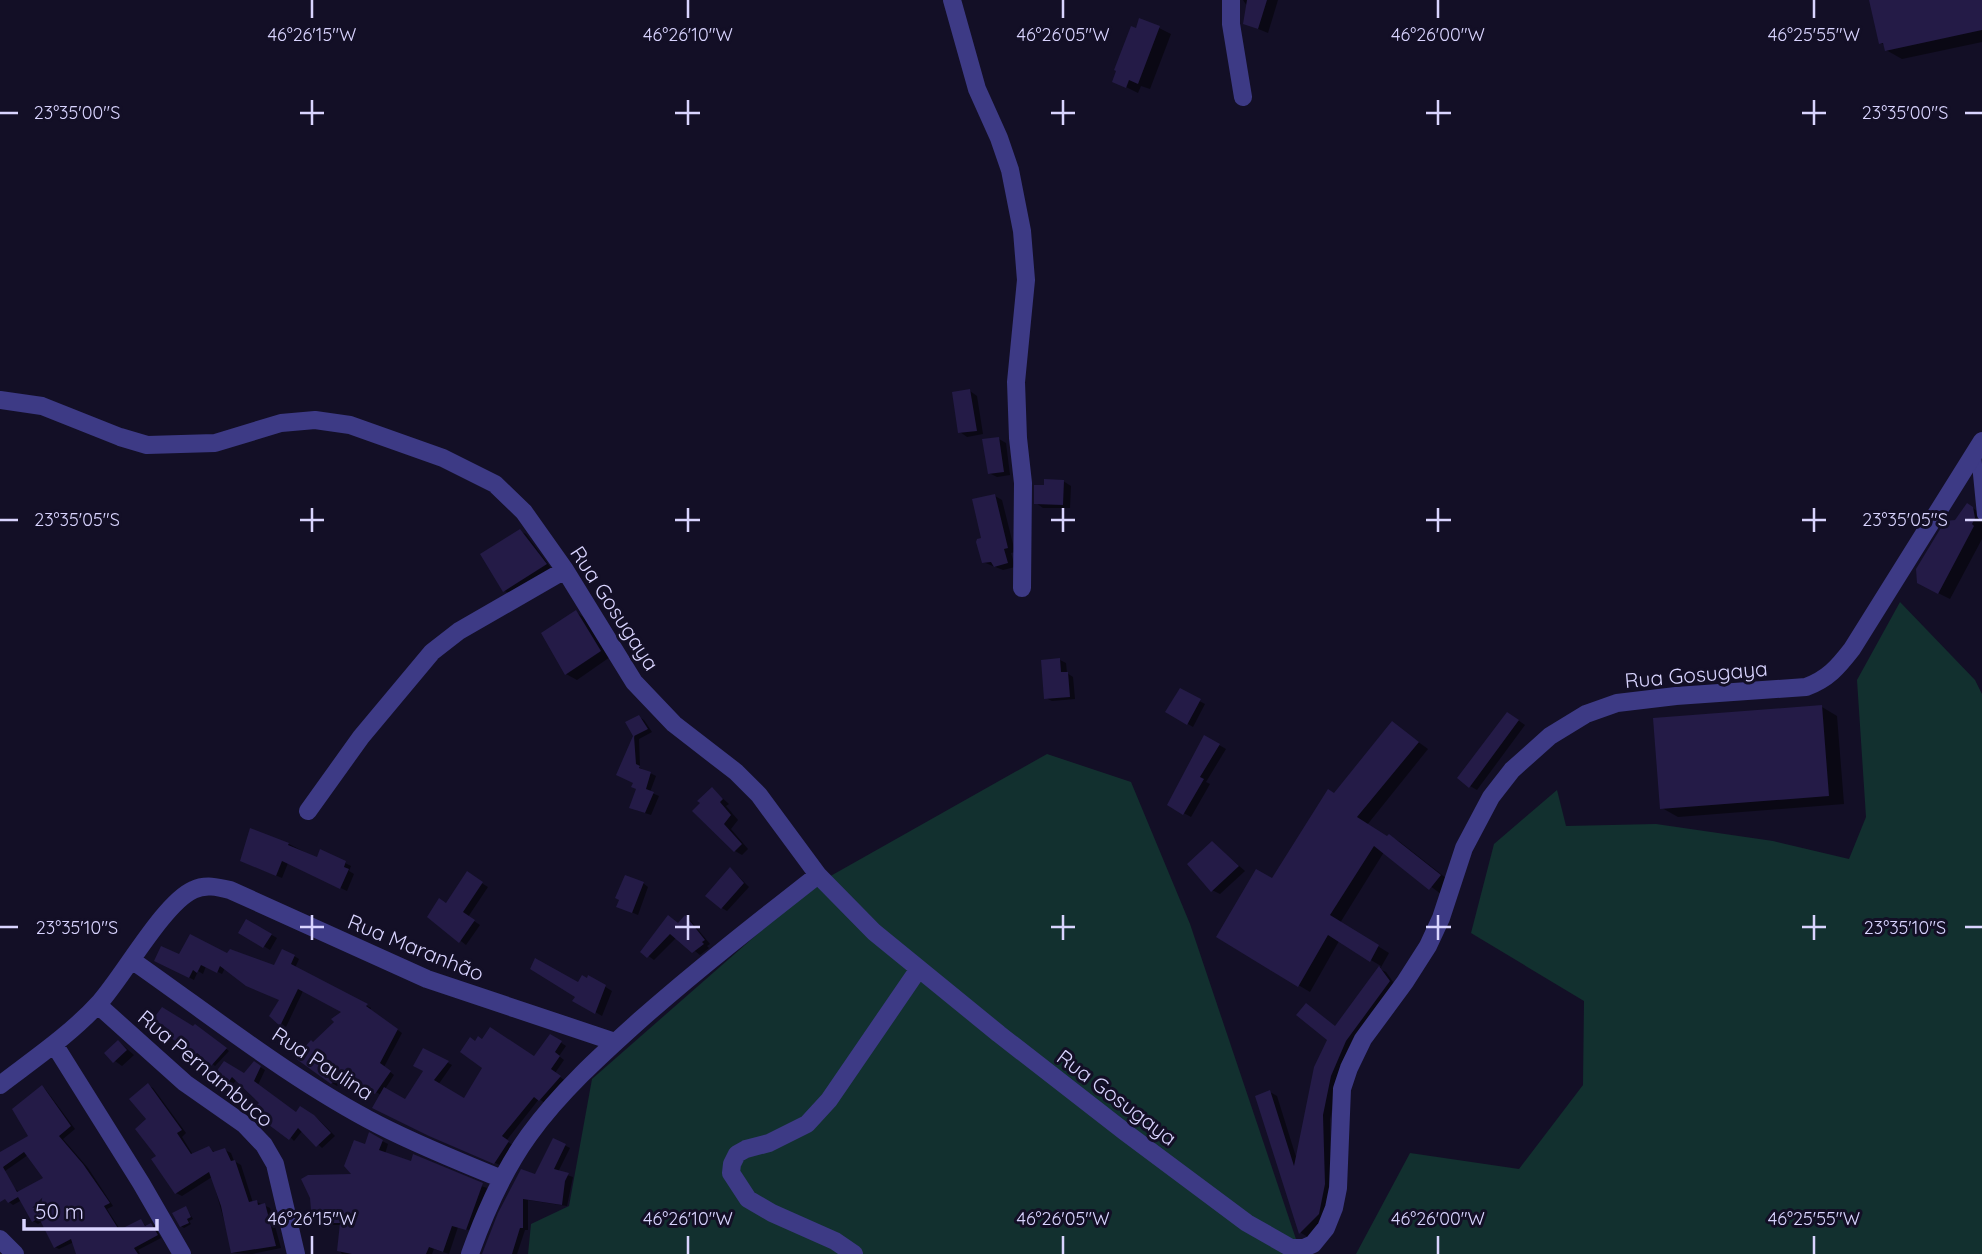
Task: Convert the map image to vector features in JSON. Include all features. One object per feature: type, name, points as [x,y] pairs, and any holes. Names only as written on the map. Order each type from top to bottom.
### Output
[{"type":"street","points":[[952,0],[977,89],[1010,170],[1022,231],[1026,280],[1016,382],[1023,483],[1022,588]]},
{"type":"street","points":[[1231,0],[1231,24],[1242,97]]},
{"type":"street","name":"Rua Gosugaya","points":[[0,400],[42,406],[147,445],[215,443],[281,423],[315,420],[350,425],[443,458],[495,484],[524,512],[565,570],[634,682],[674,724],[736,772],[759,795],[818,875],[874,932],[918,970],[1125,1132],[1247,1223],[1297,1251],[1313,1244],[1326,1228],[1334,1208],[1338,1188],[1342,1089],[1349,1068],[1363,1039],[1428,946],[1441,918],[1464,848],[1491,797],[1512,770],[1550,736],[1586,714],[1617,703],[1806,687],[1833,673],[1852,649],[1979,446]]},
{"type":"street","points":[[308,811],[361,737],[432,652],[460,631],[565,570]]},
{"type":"street","points":[[470,1254],[483,1217],[502,1179],[530,1135],[571,1086],[615,1042],[676,988],[818,875]]},
{"type":"street","name":"Rua Maranhão","points":[[133,961],[160,920],[192,890],[204,887],[230,890],[427,979],[615,1042]]},
{"type":"street","points":[[0,1085],[54,1044],[98,1005],[133,961]]},
{"type":"street","name":"Rua Paulina","points":[[133,961],[254,1046],[349,1108],[379,1125],[502,1179]]},
{"type":"street","points":[[854,1254],[835,1241],[772,1213],[748,1199],[731,1173],[732,1164],[737,1154],[746,1149],[769,1143],[807,1124],[829,1100],[918,970]]},
{"type":"street","name":"Rua Pernambuco","points":[[98,1005],[185,1083],[245,1125],[264,1145],[275,1164],[296,1254]]},
{"type":"street","points":[[54,1044],[141,1182],[182,1254]]},
{"type":"street","points":[[0,1239],[15,1254]]},
{"type":"lane","points":[[1979,446],[1982,515]]},
{"type":"green space","points":[[1900,602],[1975,680],[1982,694],[1982,1254],[1356,1254],[1410,1153],[1519,1169],[1583,1085],[1584,1001],[1471,933],[1494,844],[1557,790],[1566,826],[1656,824],[1773,841],[1849,859],[1866,817],[1857,680]]},
{"type":"green space","points":[[1047,754],[1131,782],[1190,924],[1301,1254],[528,1254],[531,1224],[569,1206],[592,1079],[811,887]]},
{"type":"building","points":[[1247,0],[1267,0],[1258,29],[1243,24]]},
{"type":"building","points":[[1869,0],[1982,0],[1982,30],[1885,51],[1883,43],[1879,44]]},
{"type":"building","points":[[1139,18],[1160,26],[1138,84],[1129,80],[1126,88],[1112,82],[1116,71],[1114,70],[1131,26],[1136,28]]},
{"type":"building","points":[[970,389],[977,431],[958,433],[952,392]]},
{"type":"building","points":[[999,437],[1004,472],[988,474],[982,439]]},
{"type":"building","points":[[1044,479],[1064,480],[1063,505],[1034,504],[1034,485],[1044,485]]},
{"type":"building","points":[[995,494],[1008,548],[1004,549],[1008,563],[994,567],[991,562],[982,563],[976,542],[981,538],[972,499]]},
{"type":"building","points":[[1967,503],[1973,507],[1974,526],[1938,594],[1917,583],[1916,569],[1945,521],[1955,520]]},
{"type":"building","points":[[520,529],[547,564],[503,592],[480,554]]},
{"type":"building","points":[[576,610],[601,651],[565,675],[541,633]]},
{"type":"building","points":[[1060,658],[1061,672],[1068,672],[1070,697],[1044,699],[1041,660]]},
{"type":"building","points":[[1180,688],[1201,699],[1187,725],[1165,712]]},
{"type":"building","points":[[1822,705],[1829,796],[1660,809],[1653,718]]},
{"type":"building","points":[[1507,712],[1519,720],[1469,788],[1457,778]]},
{"type":"building","points":[[639,715],[648,729],[634,736],[636,764],[639,768],[651,772],[646,789],[654,792],[645,813],[629,808],[636,789],[631,787],[633,783],[616,775],[633,736],[625,722]]},
{"type":"building","points":[[1392,721],[1419,742],[1357,817],[1387,836],[1389,834],[1441,875],[1429,890],[1374,846],[1330,915],[1379,945],[1370,962],[1328,935],[1298,987],[1216,937],[1256,869],[1272,878],[1328,789],[1334,793]]},
{"type":"building","points":[[1204,735],[1220,744],[1200,777],[1204,779],[1183,815],[1167,805]]},
{"type":"building","points":[[712,787],[723,799],[720,802],[731,815],[724,824],[742,844],[734,852],[692,811],[700,803],[697,801]]},
{"type":"building","points":[[250,828],[317,857],[320,849],[346,861],[344,867],[349,869],[340,889],[282,861],[276,876],[240,861]]},
{"type":"building","points":[[1212,841],[1239,866],[1211,892],[1187,864]]},
{"type":"building","points":[[730,867],[744,883],[721,909],[705,896]]},
{"type":"building","points":[[467,871],[483,882],[463,912],[475,920],[459,943],[427,917],[439,898],[446,903]]},
{"type":"building","points":[[625,875],[644,882],[632,913],[616,907],[619,900],[615,898]]},
{"type":"building","points":[[668,915],[678,923],[685,915],[705,940],[702,942],[704,944],[692,953],[670,934],[647,958],[640,952]]},
{"type":"building","points":[[246,919],[272,934],[263,948],[238,933]]},
{"type":"building","points":[[190,934],[227,953],[230,949],[274,965],[282,949],[295,955],[291,964],[368,1004],[366,1006],[398,1029],[380,1063],[391,1071],[375,1094],[341,1073],[331,1084],[295,1058],[311,1040],[313,1042],[334,1022],[331,1019],[341,1012],[298,989],[280,1026],[269,1016],[279,1000],[246,986],[220,966],[217,973],[201,965],[197,973],[193,970],[189,978],[154,961],[161,946],[179,954]]},
{"type":"building","points":[[535,958],[578,982],[582,975],[587,978],[588,975],[606,985],[595,1014],[572,1001],[575,997],[530,969]]},
{"type":"building","points":[[1379,966],[1390,981],[1346,1041],[1331,1076],[1323,1115],[1325,1184],[1319,1214],[1299,1234],[1255,1096],[1270,1090],[1294,1166],[1314,1067],[1327,1040],[1296,1015],[1306,1003],[1335,1026]]},
{"type":"building","points":[[162,1007],[193,1026],[195,1024],[227,1048],[211,1066],[197,1053],[192,1059],[175,1047],[178,1043],[164,1033],[167,1028],[153,1019]]},
{"type":"building","points":[[490,1027],[534,1056],[550,1034],[562,1041],[555,1052],[560,1056],[551,1069],[561,1076],[539,1101],[534,1097],[502,1136],[509,1141],[494,1164],[372,1108],[384,1087],[405,1099],[423,1071],[413,1066],[423,1048],[449,1061],[434,1080],[464,1098],[482,1068],[460,1052],[470,1037],[475,1041],[478,1036],[482,1039]]},
{"type":"building","points":[[118,1040],[127,1050],[113,1063],[104,1053]]},
{"type":"building","points":[[224,1061],[244,1073],[254,1061],[261,1066],[254,1081],[296,1112],[300,1106],[314,1115],[331,1133],[316,1147],[298,1128],[289,1140],[261,1119],[265,1113],[256,1106],[259,1103],[232,1077],[225,1087],[213,1076]]},
{"type":"building","points":[[148,1083],[182,1130],[177,1133],[191,1154],[209,1146],[213,1152],[225,1148],[231,1161],[235,1160],[249,1202],[257,1200],[258,1205],[265,1203],[276,1246],[231,1253],[221,1206],[209,1172],[175,1194],[151,1159],[156,1156],[135,1129],[146,1119],[129,1099]]},
{"type":"building","points":[[42,1085],[71,1126],[59,1136],[83,1164],[110,1203],[104,1206],[119,1230],[141,1219],[145,1226],[151,1223],[158,1235],[134,1248],[138,1254],[76,1254],[71,1239],[54,1248],[39,1218],[32,1222],[18,1197],[8,1203],[5,1199],[0,1202],[0,1152],[28,1136],[12,1109]],"holes":[[[24,1152],[43,1178],[17,1192],[3,1167]]]},
{"type":"building","points":[[369,1132],[383,1140],[379,1150],[411,1161],[413,1154],[483,1183],[466,1230],[452,1226],[443,1252],[429,1247],[426,1254],[352,1254],[337,1251],[340,1223],[325,1223],[325,1210],[311,1210],[310,1198],[301,1179],[308,1175],[351,1174],[344,1166],[354,1140],[365,1144]]},
{"type":"building","points":[[553,1138],[566,1144],[554,1169],[569,1173],[565,1181],[562,1205],[523,1199],[523,1228],[520,1228],[512,1254],[482,1254],[498,1213],[521,1169],[535,1174]]},
{"type":"building","points":[[186,1206],[191,1217],[187,1219],[189,1223],[180,1227],[172,1213]]}]
